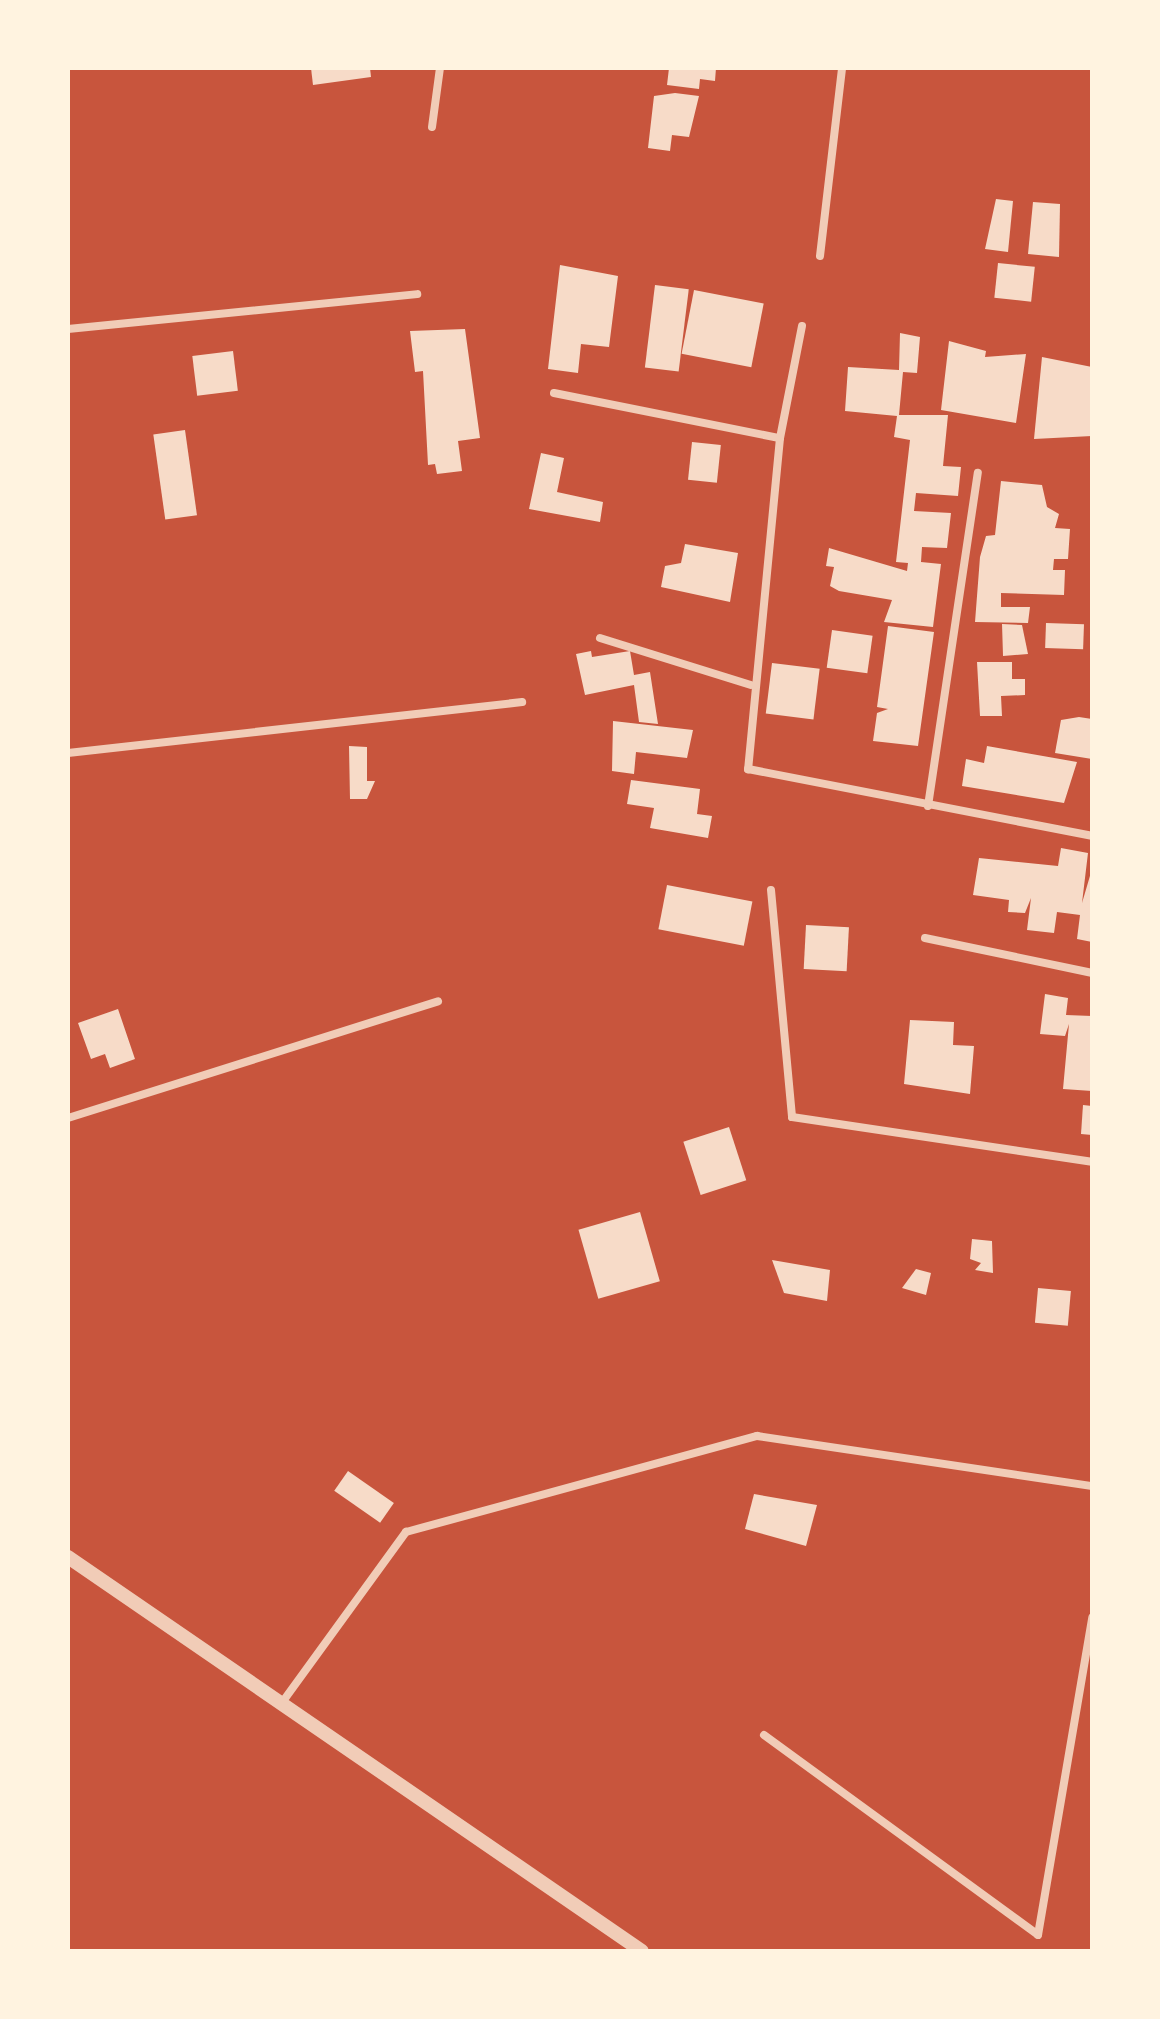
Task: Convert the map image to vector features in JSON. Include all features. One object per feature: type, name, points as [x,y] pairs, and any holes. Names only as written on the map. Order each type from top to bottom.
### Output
[{"type":"street","points":[[432,127],[440,68]]},
{"type":"street","points":[[820,256],[842,68]]},
{"type":"street","points":[[68,329],[417,294]]},
{"type":"street","points":[[802,326],[780,438],[751,685],[748,769],[1092,836]]},
{"type":"street","points":[[554,393],[780,438]]},
{"type":"street","points":[[928,806],[978,473]]},
{"type":"street","points":[[600,638],[751,685]]},
{"type":"street","points":[[68,753],[522,702]]},
{"type":"street","points":[[771,890],[792,1117],[1092,1162]]},
{"type":"street","points":[[925,938],[1092,973]]},
{"type":"street","points":[[68,1118],[438,1001]]},
{"type":"street","points":[[281,1704],[406,1532],[742,1440],[757,1436],[1092,1486]]},
{"type":"street","points":[[68,1557],[642,1951]]},
{"type":"street","points":[[764,1735],[1038,1935],[1092,1618]]},
{"type":"building","points":[[311,68],[370,68],[371,77],[313,85]]},
{"type":"building","points":[[669,68],[716,68],[715,81],[700,79],[699,89],[667,85]]},
{"type":"building","points":[[675,93],[699,96],[689,137],[672,135],[670,151],[648,148],[654,96]]},
{"type":"building","points":[[996,199],[1013,201],[1008,252],[985,249]]},
{"type":"building","points":[[1033,202],[1060,204],[1059,257],[1028,254]]},
{"type":"building","points":[[998,263],[1035,267],[1031,302],[994,298]]},
{"type":"building","points":[[560,265],[618,276],[609,347],[581,344],[578,373],[548,369]]},
{"type":"building","points":[[655,285],[689,289],[679,372],[645,367]]},
{"type":"building","points":[[694,290],[764,304],[751,367],[682,354]]},
{"type":"building","points":[[465,329],[480,438],[458,441],[462,471],[437,474],[435,464],[428,465],[423,371],[415,372],[410,331]]},
{"type":"building","points":[[900,333],[920,337],[917,373],[903,372],[899,415],[948,415],[943,466],[961,467],[958,496],[916,493],[914,511],[951,513],[947,548],[922,547],[921,562],[941,564],[933,627],[884,622],[892,600],[839,591],[830,586],[834,567],[826,566],[829,548],[907,571],[908,563],[896,562],[910,440],[894,437],[897,416],[845,411],[848,367],[899,370]]},
{"type":"building","points":[[949,341],[986,351],[985,357],[1026,354],[1016,423],[941,410]]},
{"type":"building","points":[[233,351],[238,391],[197,396],[192,356]]},
{"type":"building","points":[[1042,357],[1092,367],[1092,436],[1034,439]]},
{"type":"building","points":[[185,430],[197,515],[165,520],[153,434]]},
{"type":"building","points":[[692,442],[721,445],[717,483],[688,480]]},
{"type":"building","points":[[541,453],[564,458],[557,492],[603,502],[600,522],[529,509]]},
{"type":"building","points":[[1001,481],[1042,485],[1047,507],[1059,514],[1055,528],[1070,529],[1068,559],[1054,559],[1053,570],[1065,570],[1064,595],[1001,593],[1001,607],[1030,607],[1028,623],[975,622],[980,557],[986,536],[995,535]]},
{"type":"building","points":[[685,544],[738,553],[730,602],[661,587],[665,566],[681,563]]},
{"type":"building","points":[[1046,623],[1084,624],[1083,649],[1045,648]]},
{"type":"building","points":[[1002,624],[1022,625],[1028,654],[1003,656]]},
{"type":"building","points":[[888,626],[934,632],[918,746],[873,741],[877,713],[888,709],[877,707]]},
{"type":"building","points":[[832,630],[873,636],[867,673],[827,668]]},
{"type":"building","points":[[591,651],[592,657],[630,651],[634,675],[650,672],[658,724],[639,722],[634,685],[585,695],[576,654]]},
{"type":"building","points":[[977,662],[1012,662],[1012,679],[1025,679],[1025,695],[1001,696],[1002,716],[980,716]]},
{"type":"building","points":[[772,663],[820,669],[813,719],[766,714]]},
{"type":"building","points":[[1079,717],[1092,719],[1092,759],[1055,753],[1061,720]]},
{"type":"building","points":[[613,721],[693,730],[687,758],[636,752],[634,774],[612,771]]},
{"type":"building","points":[[349,746],[367,747],[367,781],[375,781],[367,799],[350,799]]},
{"type":"building","points":[[987,746],[1077,762],[1064,803],[962,786],[966,759],[984,763]]},
{"type":"building","points":[[631,780],[700,789],[697,814],[712,816],[708,838],[650,828],[654,808],[627,804]]},
{"type":"building","points":[[1061,848],[1088,853],[1082,903],[1092,869],[1092,942],[1077,939],[1080,915],[1057,912],[1054,933],[1027,930],[1031,898],[1025,913],[1008,912],[1009,900],[973,895],[979,858],[1058,866]]},
{"type":"building","points":[[667,885],[752,902],[744,946],[658,929]]},
{"type":"building","points":[[806,925],[849,927],[847,971],[804,969]]},
{"type":"building","points":[[1045,994],[1068,998],[1066,1015],[1092,1016],[1092,1091],[1063,1089],[1069,1024],[1065,1036],[1040,1034]]},
{"type":"building","points":[[118,1009],[135,1059],[110,1068],[105,1054],[91,1059],[78,1023]]},
{"type":"building","points":[[910,1020],[954,1022],[953,1045],[974,1046],[970,1094],[904,1084]]},
{"type":"building","points":[[1083,1105],[1092,1106],[1092,1135],[1081,1134]]},
{"type":"building","points":[[729,1127],[746,1180],[701,1195],[683,1142]]},
{"type":"building","points":[[640,1212],[660,1281],[598,1299],[578,1230]]},
{"type":"building","points":[[972,1239],[992,1241],[993,1273],[975,1270],[981,1263],[970,1259]]},
{"type":"building","points":[[772,1260],[830,1270],[827,1301],[784,1293]]},
{"type":"building","points":[[916,1269],[931,1273],[926,1295],[902,1288]]},
{"type":"building","points":[[1038,1288],[1071,1291],[1068,1326],[1035,1323]]},
{"type":"building","points":[[348,1471],[394,1503],[380,1523],[334,1491]]},
{"type":"building","points":[[754,1494],[817,1505],[806,1546],[745,1529]]}]
